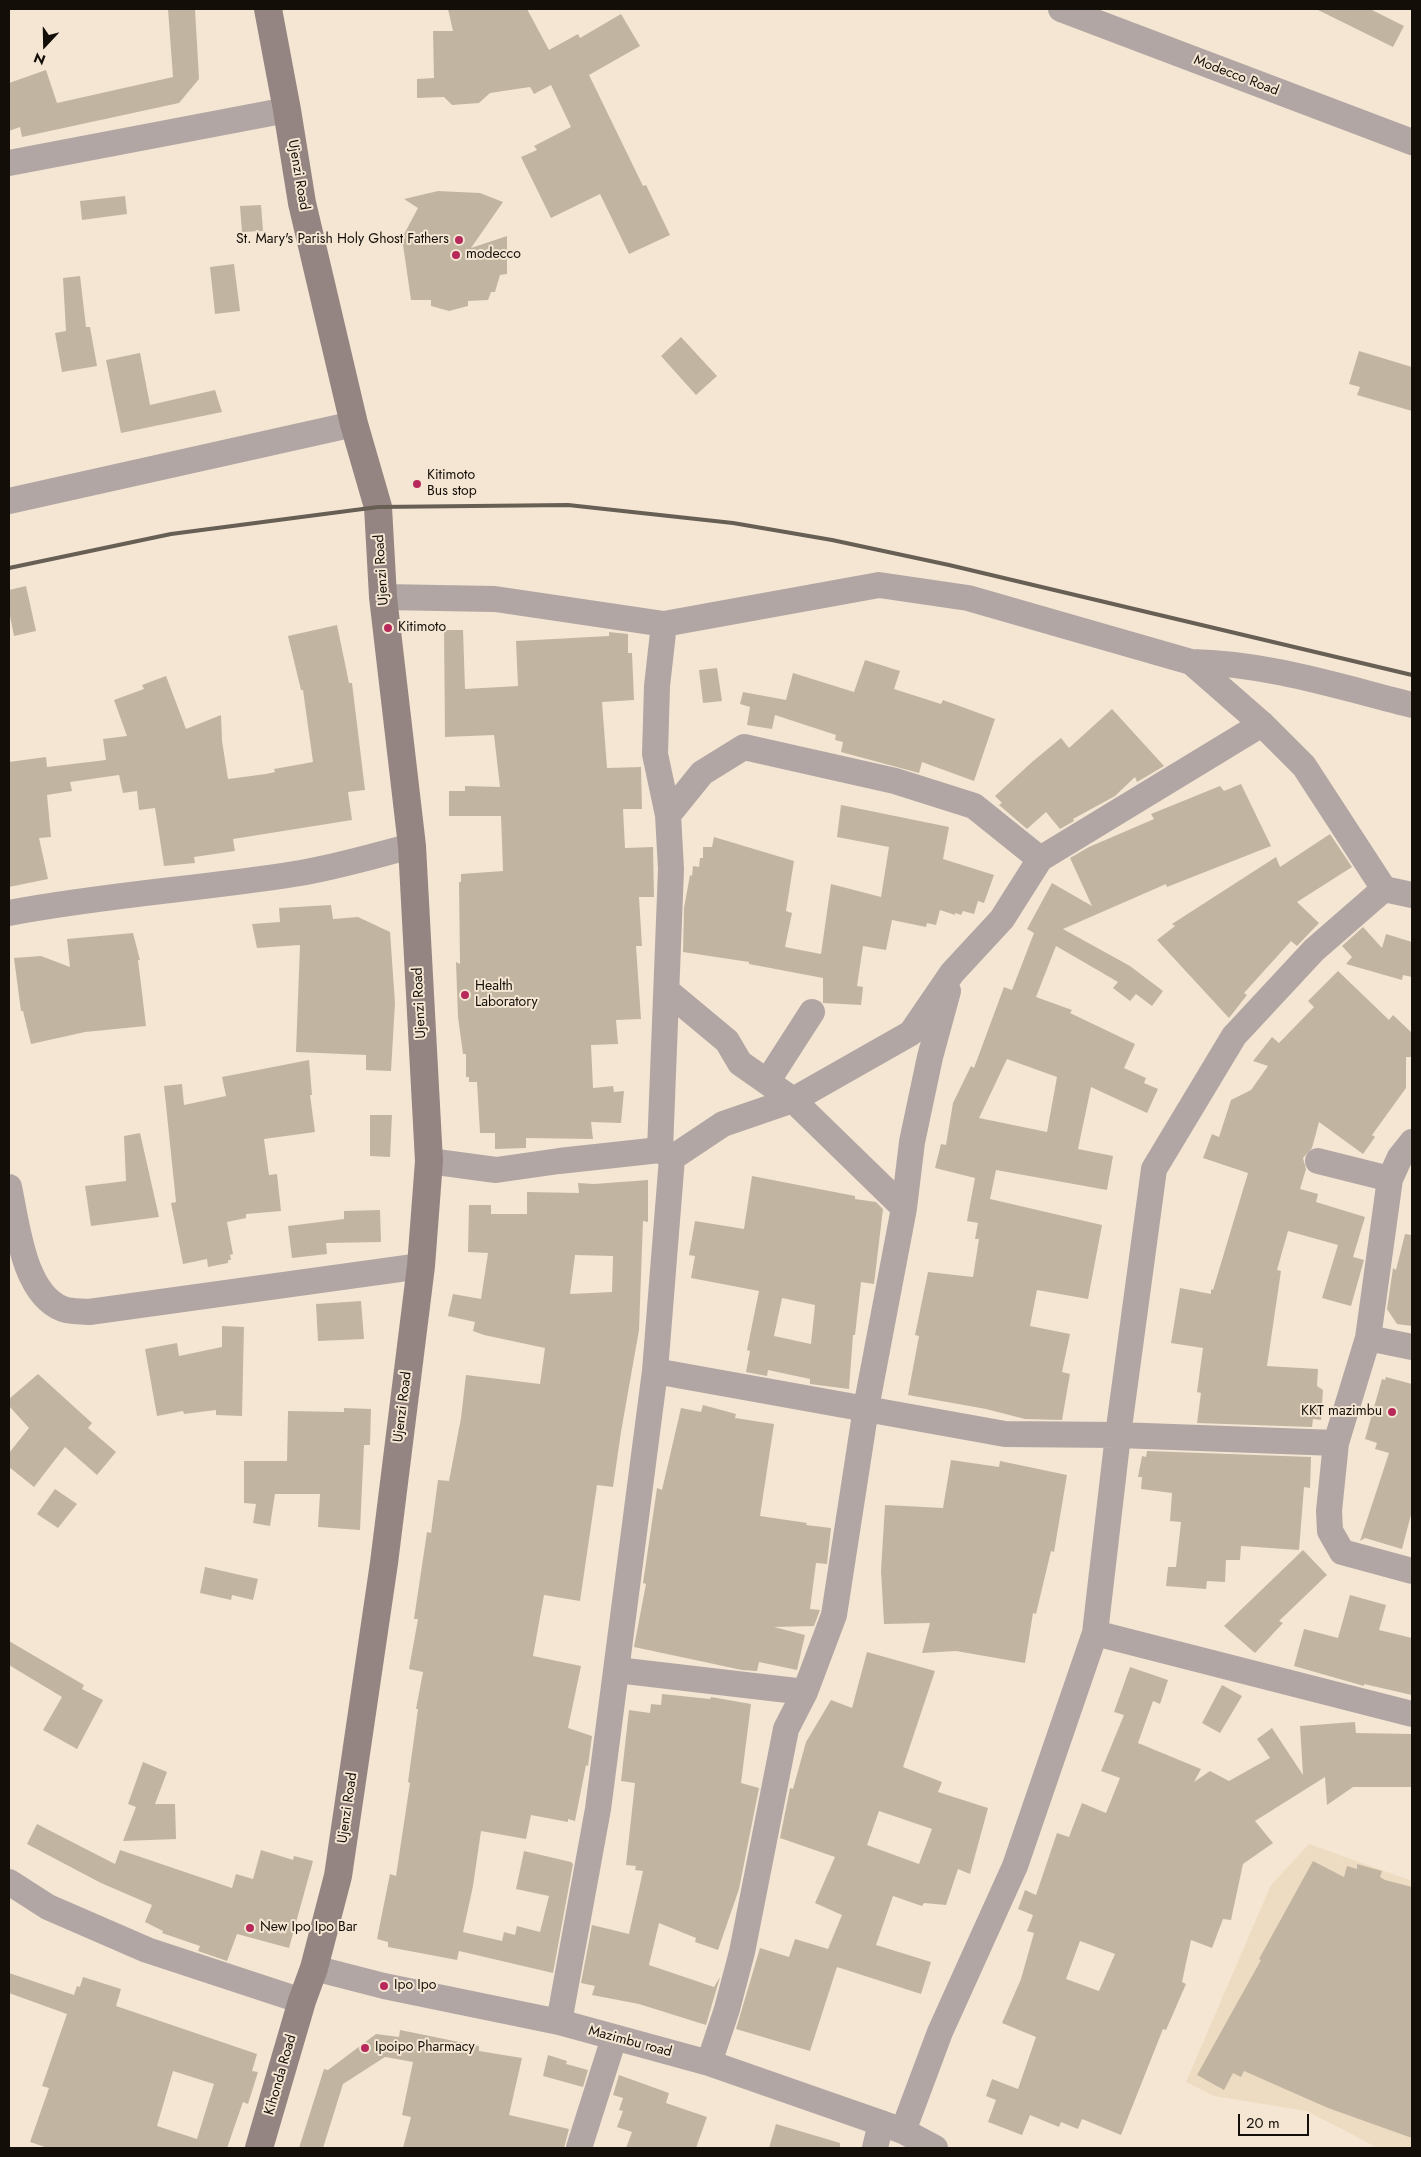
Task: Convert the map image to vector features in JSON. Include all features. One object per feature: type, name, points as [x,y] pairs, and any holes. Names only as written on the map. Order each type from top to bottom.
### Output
[{"type":"street","name":"Ujenzi Road","points":[[268,9],[302,203],[354,424],[378,507],[383,597],[412,846],[428,1161],[421,1266],[384,1563],[339,1866],[314,1968],[302,2001]]},
{"type":"street","name":"Modecco Road","points":[[1061,9],[1412,142]]},
{"type":"street","points":[[9,164],[287,110]]},
{"type":"street","points":[[9,501],[354,424]]},
{"type":"street","points":[[383,597],[494,599],[664,624],[879,585],[968,598],[1192,662],[1229,662],[1412,705]]},
{"type":"street","points":[[559,2022],[598,1809],[640,1473],[655,1371],[666,1154],[667,991],[672,868],[668,816],[655,754],[656,686],[664,624]]},
{"type":"street","points":[[1192,662],[1262,724],[1304,766],[1384,889],[1412,895]]},
{"type":"street","points":[[428,1161],[496,1170],[666,1154],[724,1124],[793,1100],[911,1033],[952,973],[1002,919],[1040,859],[1262,724]]},
{"type":"street","points":[[668,816],[702,773],[744,748],[895,781],[974,806],[1040,859]]},
{"type":"street","points":[[9,913],[77,900],[130,897],[296,874],[412,846]]},
{"type":"street","points":[[875,2148],[892,2127],[940,2032],[1015,1866],[1095,1633],[1118,1435],[1154,1169],[1234,1036],[1314,950],[1384,889]]},
{"type":"street","points":[[709,2063],[727,2009],[742,1952],[786,1729],[805,1692],[834,1615],[866,1408],[904,1208],[912,1142],[930,1057],[952,973]]},
{"type":"street","points":[[667,991],[727,1041],[740,1063],[793,1100],[904,1208]]},
{"type":"street","points":[[767,1082],[812,1012]]},
{"type":"street","points":[[1412,1142],[1400,1157],[1390,1179],[1368,1338],[1336,1443],[1329,1511],[1330,1531],[1342,1552],[1412,1571]]},
{"type":"street","points":[[1318,1161],[1390,1179]]},
{"type":"street","points":[[9,1187],[31,1278],[44,1295],[63,1309],[90,1312],[421,1266]]},
{"type":"street","points":[[1368,1338],[1412,1347]]},
{"type":"street","points":[[655,1371],[1005,1434],[1118,1435],[1336,1443]]},
{"type":"street","points":[[1095,1633],[1412,1714]]},
{"type":"street","points":[[616,1670],[805,1692]]},
{"type":"street","points":[[9,1882],[48,1907],[147,1950],[302,2001]]},
{"type":"street","name":"Mazimbu road","points":[[314,1968],[399,1990],[559,2022],[709,2063],[892,2127],[935,2148]]},
{"type":"street","name":"Kihonda Road","points":[[259,2148],[302,2001]]},
{"type":"street","points":[[579,2148],[614,2038]]},
{"type":"shaded area","points":[[1309,1844],[1412,1881],[1412,2148],[1378,2148],[1307,2111],[1214,2096],[1186,2082],[1271,1885]]},
{"type":"building","points":[[168,9],[195,9],[199,79],[179,103],[22,137],[20,127],[9,131],[9,83],[46,70],[57,103],[173,77]]},
{"type":"building","points":[[448,9],[527,9],[549,50],[578,34],[580,38],[621,14],[640,46],[589,75],[643,186],[646,185],[670,235],[629,254],[600,194],[551,218],[521,157],[537,150],[534,146],[571,127],[551,85],[534,94],[530,87],[490,93],[479,103],[452,105],[444,97],[417,98],[417,79],[434,78],[433,31],[453,31]]},
{"type":"building","points":[[1316,9],[1370,9],[1404,26],[1393,47]]},
{"type":"building","name":"modecco","points":[[438,191],[480,193],[503,202],[471,248],[507,236],[507,274],[500,275],[495,292],[491,292],[488,300],[468,301],[468,306],[449,311],[431,306],[431,300],[411,300],[402,238],[418,208],[404,199]]},
{"type":"building","points":[[125,196],[127,214],[82,220],[80,201]]},
{"type":"building","points":[[261,205],[263,231],[242,232],[240,206]]},
{"type":"building","points":[[234,264],[240,311],[215,314],[210,267]]},
{"type":"building","points":[[80,276],[86,327],[90,327],[97,366],[62,372],[55,333],[66,331],[63,278]]},
{"type":"building","points":[[681,337],[717,376],[696,395],[661,356]]},
{"type":"building","points":[[1359,351],[1412,367],[1412,411],[1357,395],[1360,387],[1349,384]]},
{"type":"building","points":[[140,353],[150,405],[215,390],[222,412],[121,433],[106,360]]},
{"type":"building","points":[[26,586],[36,631],[14,636],[9,611],[9,590]]},
{"type":"building","points":[[337,625],[349,683],[352,683],[365,790],[348,792],[352,820],[233,839],[235,851],[194,857],[195,863],[164,866],[155,808],[139,810],[137,791],[123,793],[119,775],[70,782],[72,791],[47,795],[51,837],[39,838],[48,879],[9,887],[9,762],[46,757],[47,767],[106,760],[103,739],[127,736],[114,700],[144,689],[142,685],[166,676],[186,729],[221,715],[222,741],[228,779],[266,774],[275,772],[274,769],[313,762],[303,690],[301,690],[288,636]]},
{"type":"building","points":[[444,630],[463,630],[465,689],[518,686],[516,641],[609,636],[609,632],[628,634],[628,653],[632,653],[634,700],[602,702],[607,768],[641,767],[642,809],[623,809],[625,848],[653,847],[654,897],[639,897],[642,946],[636,946],[641,1019],[616,1020],[618,1044],[591,1045],[593,1088],[613,1086],[614,1092],[624,1091],[621,1123],[591,1122],[593,1139],[526,1138],[526,1148],[495,1149],[495,1133],[480,1133],[477,1082],[469,1082],[469,1077],[466,1077],[466,1054],[463,1054],[458,1017],[456,962],[460,964],[459,882],[461,882],[461,874],[503,871],[501,816],[449,816],[449,791],[465,791],[465,786],[500,787],[494,735],[445,737]]},
{"type":"building","points":[[865,660],[900,671],[894,689],[941,704],[943,700],[995,719],[974,781],[922,762],[919,773],[841,752],[843,742],[835,740],[836,735],[775,715],[772,729],[747,725],[750,707],[740,704],[743,692],[786,700],[793,673],[854,692]]},
{"type":"building","points":[[717,668],[722,701],[703,703],[699,670]]},
{"type":"building","points":[[1112,709],[1164,766],[1137,782],[1135,777],[1115,796],[1073,819],[1074,821],[1060,829],[1046,812],[1027,829],[999,805],[1002,803],[995,796],[1032,762],[1061,738],[1069,748]]},
{"type":"building","points":[[1241,784],[1271,846],[1167,887],[1166,884],[1063,929],[1130,966],[1163,991],[1152,1006],[1136,994],[1130,1001],[1113,988],[1118,982],[1056,946],[1036,997],[1072,1010],[1070,1013],[1135,1044],[1124,1068],[1146,1078],[1144,1083],[1158,1089],[1147,1113],[1091,1087],[1078,1149],[1113,1156],[1107,1190],[996,1170],[990,1199],[1102,1225],[1088,1299],[1037,1290],[1030,1326],[1070,1334],[1062,1372],[1070,1374],[1062,1420],[1025,1419],[986,1409],[908,1395],[919,1336],[915,1335],[928,1272],[973,1277],[979,1239],[975,1239],[978,1223],[967,1221],[975,1178],[935,1168],[941,1144],[946,1145],[953,1103],[971,1066],[974,1068],[1004,987],[1012,990],[1034,933],[1027,929],[1052,883],[1092,906],[1070,858],[1089,847],[1154,819],[1151,814],[1220,786],[1224,791]],"holes":[[[1007,1059],[1057,1077],[1047,1132],[979,1118]]]},
{"type":"building","points":[[841,805],[949,827],[943,859],[994,875],[984,903],[978,901],[974,914],[963,911],[961,915],[955,913],[955,915],[940,910],[936,925],[927,923],[926,927],[892,920],[886,950],[863,946],[857,986],[863,987],[861,1005],[823,1003],[823,978],[749,964],[749,962],[683,952],[684,908],[690,875],[692,876],[693,866],[699,867],[700,858],[703,858],[703,847],[712,847],[714,837],[794,861],[786,911],[792,913],[785,947],[821,954],[831,884],[881,897],[889,847],[837,837]]},
{"type":"building","points":[[1330,834],[1352,867],[1297,902],[1319,923],[1297,946],[1291,941],[1244,993],[1247,995],[1229,1018],[1157,940],[1175,926],[1172,924],[1276,857],[1280,867]]},
{"type":"building","points":[[331,905],[333,919],[358,917],[390,932],[395,1003],[391,1071],[366,1070],[366,1055],[296,1052],[300,945],[257,948],[252,924],[280,922],[279,908]]},
{"type":"building","points":[[1363,927],[1382,948],[1386,934],[1412,942],[1412,977],[1403,975],[1402,980],[1346,964],[1352,957],[1342,946]]},
{"type":"building","points":[[133,933],[140,960],[138,960],[146,1026],[85,1032],[31,1044],[23,1011],[21,1011],[14,958],[41,956],[70,967],[67,939]]},
{"type":"building","points":[[1338,971],[1389,1020],[1393,1015],[1412,1033],[1412,1057],[1406,1057],[1406,1088],[1372,1135],[1375,1137],[1363,1154],[1319,1122],[1312,1148],[1303,1158],[1306,1169],[1300,1189],[1318,1194],[1316,1202],[1365,1217],[1353,1257],[1364,1260],[1351,1306],[1322,1298],[1338,1245],[1288,1231],[1277,1270],[1281,1271],[1267,1366],[1318,1369],[1317,1386],[1323,1390],[1321,1420],[1313,1419],[1312,1427],[1197,1423],[1201,1393],[1197,1392],[1203,1348],[1171,1343],[1180,1288],[1211,1294],[1248,1173],[1203,1158],[1212,1134],[1219,1137],[1231,1100],[1251,1090],[1268,1066],[1253,1061],[1272,1037],[1279,1043],[1314,1007],[1308,1001]]},
{"type":"building","points":[[309,1060],[312,1095],[310,1095],[315,1132],[264,1139],[269,1175],[277,1174],[281,1211],[246,1214],[246,1218],[227,1222],[233,1254],[230,1255],[231,1260],[228,1260],[228,1263],[208,1267],[207,1259],[183,1264],[171,1203],[176,1202],[164,1086],[182,1084],[184,1105],[226,1096],[222,1077]]},
{"type":"building","points":[[370,1115],[392,1115],[390,1157],[370,1156]]},
{"type":"building","points":[[140,1133],[159,1217],[91,1226],[85,1186],[126,1181],[124,1136]]},
{"type":"building","points":[[752,1176],[855,1196],[855,1199],[876,1202],[883,1209],[874,1284],[861,1282],[855,1335],[853,1335],[849,1389],[810,1384],[810,1379],[768,1370],[767,1376],[746,1372],[750,1351],[747,1350],[759,1291],[691,1278],[695,1256],[689,1255],[695,1221],[744,1229]],"holes":[[[782,1298],[815,1305],[811,1344],[774,1336]]]},
{"type":"building","points":[[648,1180],[648,1222],[643,1221],[639,1330],[613,1487],[597,1485],[580,1601],[544,1595],[533,1656],[581,1666],[568,1728],[592,1736],[588,1766],[586,1765],[575,1821],[568,1819],[568,1822],[531,1815],[526,1839],[481,1831],[473,1886],[463,1932],[502,1941],[504,1932],[515,1935],[517,1926],[540,1932],[549,1896],[516,1889],[524,1851],[571,1862],[573,1864],[553,1973],[459,1951],[457,1960],[388,1947],[388,1942],[377,1939],[390,1874],[396,1876],[410,1783],[408,1782],[418,1709],[416,1709],[423,1672],[409,1669],[418,1619],[414,1619],[427,1532],[431,1533],[438,1480],[449,1481],[461,1418],[466,1375],[540,1384],[545,1348],[484,1335],[473,1331],[475,1322],[448,1316],[453,1294],[481,1299],[488,1253],[468,1252],[469,1205],[491,1205],[491,1214],[527,1214],[527,1192],[579,1193],[578,1183],[594,1184]],"holes":[[[575,1255],[613,1256],[612,1292],[570,1294]]]},
{"type":"building","points":[[380,1210],[381,1242],[326,1243],[327,1254],[292,1258],[288,1226],[344,1219],[344,1211]]},
{"type":"building","points":[[1405,1234],[1412,1235],[1412,1326],[1397,1324],[1387,1309],[1393,1268],[1396,1270]]},
{"type":"building","points":[[361,1301],[364,1339],[318,1341],[316,1304]]},
{"type":"building","points":[[222,1326],[244,1327],[242,1416],[216,1415],[216,1410],[184,1414],[183,1411],[157,1416],[145,1349],[177,1343],[179,1356],[222,1347]]},
{"type":"building","points":[[38,1374],[92,1423],[88,1428],[116,1452],[97,1475],[65,1447],[34,1487],[9,1467],[9,1453],[29,1428],[9,1406],[9,1399]]},
{"type":"building","points":[[1386,1377],[1412,1384],[1412,1511],[1402,1549],[1365,1538],[1360,1541],[1389,1453],[1375,1449],[1377,1443],[1365,1439],[1382,1379],[1385,1380]]},
{"type":"building","points":[[703,1405],[736,1414],[735,1418],[774,1424],[760,1516],[831,1528],[827,1564],[816,1563],[810,1609],[820,1610],[814,1626],[774,1627],[805,1635],[797,1670],[759,1662],[757,1671],[742,1670],[634,1647],[646,1584],[643,1583],[657,1488],[662,1490],[681,1408],[701,1412]]},
{"type":"building","points":[[344,1408],[371,1409],[370,1445],[364,1445],[360,1530],[318,1527],[320,1494],[275,1494],[270,1526],[253,1523],[256,1504],[244,1503],[244,1461],[287,1461],[288,1411],[344,1412]]},
{"type":"building","points":[[1147,1451],[1311,1457],[1310,1488],[1304,1487],[1299,1550],[1241,1546],[1240,1560],[1226,1560],[1225,1582],[1207,1581],[1206,1589],[1166,1586],[1168,1567],[1176,1567],[1181,1522],[1170,1521],[1172,1493],[1141,1489],[1142,1477],[1138,1477],[1142,1456],[1146,1457]]},
{"type":"building","points":[[951,1460],[999,1467],[1000,1461],[1067,1475],[1054,1552],[1051,1551],[1036,1614],[1033,1613],[1025,1663],[956,1651],[922,1653],[930,1623],[884,1624],[881,1571],[885,1505],[943,1508]]},
{"type":"building","points":[[55,1489],[77,1504],[58,1528],[37,1514]]},
{"type":"building","points":[[1303,1550],[1327,1575],[1279,1621],[1283,1623],[1255,1653],[1224,1626]]},
{"type":"building","points":[[205,1567],[258,1579],[253,1600],[232,1595],[231,1600],[200,1593]]},
{"type":"building","points":[[1350,1595],[1386,1605],[1379,1630],[1412,1638],[1412,1695],[1364,1684],[1364,1686],[1294,1666],[1304,1629],[1338,1638]]},
{"type":"building","points":[[9,1641],[84,1685],[82,1689],[103,1700],[77,1749],[43,1730],[62,1697],[9,1665]]},
{"type":"building","points":[[867,1652],[935,1671],[903,1767],[942,1782],[938,1792],[988,1808],[970,1874],[958,1869],[946,1905],[924,1903],[922,1906],[893,1896],[876,1945],[931,1962],[921,1994],[837,1967],[810,2051],[736,2029],[760,1948],[789,1957],[795,1939],[828,1949],[842,1915],[815,1903],[835,1857],[780,1838],[790,1788],[793,1789],[806,1742],[831,1700],[852,1708]],"holes":[[[879,1811],[932,1829],[919,1864],[867,1845]]]},
{"type":"building","points":[[1130,1667],[1168,1680],[1160,1704],[1153,1701],[1138,1743],[1201,1769],[1194,1782],[1210,1771],[1229,1781],[1270,1758],[1257,1739],[1272,1728],[1303,1775],[1300,1726],[1355,1722],[1356,1733],[1412,1734],[1412,1787],[1353,1787],[1327,1805],[1325,1777],[1255,1821],[1273,1843],[1243,1864],[1231,1920],[1223,1919],[1212,1948],[1191,1940],[1182,1982],[1186,1984],[1166,2030],[1163,2029],[1121,2135],[1082,2119],[1078,2129],[1061,2122],[1059,2127],[1030,2115],[1022,2135],[988,2122],[996,2100],[986,2096],[992,2079],[1018,2089],[1036,2037],[1002,2023],[1021,1979],[1034,1933],[1027,1931],[1033,1915],[1018,1909],[1025,1890],[1036,1895],[1057,1833],[1069,1837],[1082,1803],[1106,1813],[1120,1778],[1101,1771],[1124,1715],[1114,1712]],"holes":[[[1080,1941],[1115,1954],[1099,1991],[1066,1979]]]},
{"type":"building","points":[[1222,1685],[1242,1696],[1220,1733],[1202,1723]]},
{"type":"building","points":[[662,1694],[710,1699],[711,1697],[751,1704],[741,1783],[759,1788],[739,1889],[718,1950],[695,1942],[696,1938],[659,1923],[649,1965],[714,1987],[720,1977],[706,2025],[639,2004],[592,1995],[595,1986],[581,1983],[592,1925],[629,1934],[643,1871],[635,1870],[636,1866],[626,1865],[635,1783],[621,1781],[629,1710],[650,1713],[651,1704],[661,1705]]},
{"type":"building","points":[[143,1762],[167,1772],[155,1804],[175,1804],[176,1839],[123,1841],[136,1807],[128,1804]]},
{"type":"building","points":[[37,1824],[115,1864],[120,1850],[232,1888],[236,1874],[253,1879],[261,1850],[293,1860],[294,1856],[313,1861],[289,1948],[237,1934],[227,1961],[198,1951],[200,1946],[162,1933],[163,1931],[145,1922],[152,1905],[101,1883],[27,1844]]},
{"type":"building","points":[[1313,1861],[1344,1877],[1347,1866],[1357,1869],[1357,1864],[1382,1871],[1380,1877],[1385,1880],[1412,1887],[1412,2138],[1328,2108],[1244,2071],[1241,2077],[1233,2073],[1224,2090],[1197,2075]]},
{"type":"building","points":[[9,1973],[74,1995],[77,1986],[80,1987],[83,1977],[121,1989],[116,2006],[257,2054],[252,2071],[258,2072],[248,2104],[243,2102],[227,2148],[48,2148],[30,2142],[49,2088],[42,2086],[67,2014],[9,1993]],"holes":[[[173,2071],[214,2084],[197,2139],[157,2126]]]},
{"type":"building","points":[[400,2030],[479,2046],[479,2051],[522,2058],[509,2115],[569,2129],[564,2148],[403,2148],[411,2117],[402,2115],[413,2062],[385,2057],[343,2084],[323,2148],[299,2148],[324,2069],[328,2070],[376,2034],[399,2037]]},
{"type":"building","points":[[548,2055],[567,2061],[566,2064],[588,2070],[583,2087],[543,2076]]},
{"type":"building","points":[[619,2075],[669,2093],[666,2103],[707,2117],[696,2148],[626,2148],[632,2132],[617,2127],[623,2111],[619,2110],[623,2098],[613,2095]]},
{"type":"building","points":[[776,2124],[840,2143],[840,2148],[769,2148]]},
{"type":"railway","points":[[9,568],[171,534],[378,507],[568,505],[733,523],[832,540],[949,565],[1412,675]]},
{"type":"place","name":"St. Mary's Parish Holy Ghost Fathers","points":[[459,240]]},
{"type":"place","name":"modecco","points":[[456,255]]},
{"type":"place","name":"Kitimoto Bus stop","points":[[417,484]]},
{"type":"place","name":"Kitimoto","points":[[388,628]]},
{"type":"place","name":"Health Laboratory","points":[[465,995]]},
{"type":"place","name":"KKT mazimbu","points":[[1392,1412]]},
{"type":"place","name":"New Ipo Ipo Bar","points":[[250,1928]]},
{"type":"place","name":"Ipo Ipo","points":[[384,1986]]},
{"type":"place","name":"Ipoipo Pharmacy","points":[[365,2048]]}]
